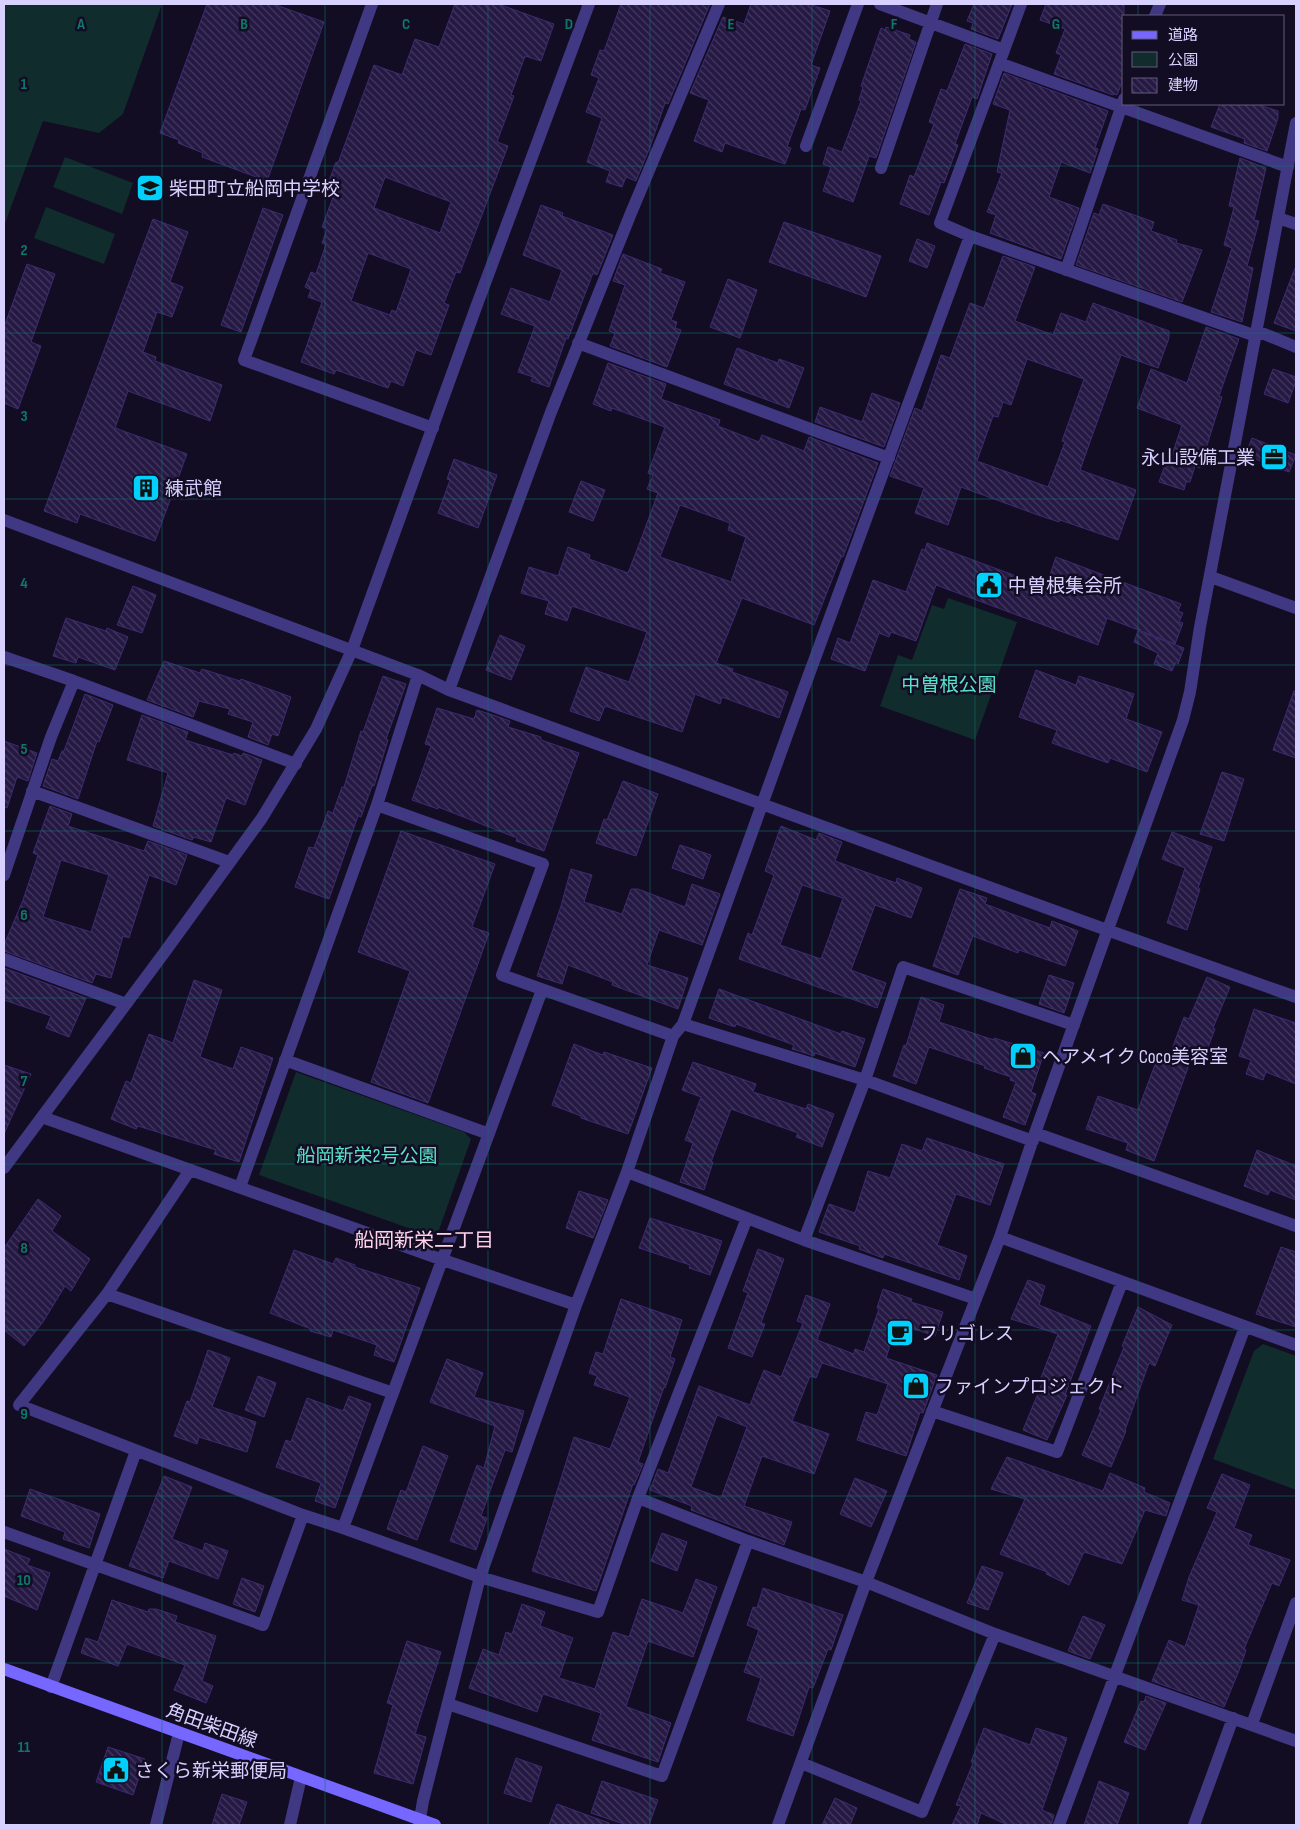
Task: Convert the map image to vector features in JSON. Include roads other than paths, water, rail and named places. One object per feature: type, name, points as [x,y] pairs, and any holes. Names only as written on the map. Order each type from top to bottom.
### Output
[{"type":"main road","name":"角田柴田線","points":[[4,1669],[419,1822],[435,1825]]},
{"type":"street","points":[[372,4],[244,360],[433,428]]},
{"type":"street","points":[[4,1168],[262,818],[316,730],[352,650],[589,4]]},
{"type":"street","points":[[450,690],[512,515],[578,343],[719,4]]},
{"type":"street","points":[[806,146],[858,4]]},
{"type":"street","points":[[880,4],[1004,50]]},
{"type":"street","points":[[881,168],[936,4]]},
{"type":"street","points":[[1021,4],[940,223],[970,236],[1066,270],[1296,346]]},
{"type":"street","points":[[999,63],[1122,103],[1066,270]]},
{"type":"street","points":[[1127,105],[1288,167]]},
{"type":"street","points":[[778,1825],[866,1582],[1000,1237],[1107,930],[1183,720],[1190,692],[1296,123]]},
{"type":"street","points":[[1278,218],[1296,224]]},
{"type":"street","points":[[419,1822],[480,1577],[576,1305],[626,1172],[672,1036],[683,1024],[970,236]]},
{"type":"street","points":[[578,343],[889,458]]},
{"type":"street","points":[[4,520],[418,675],[450,690],[1296,997]]},
{"type":"street","points":[[1211,577],[1296,608]]},
{"type":"street","points":[[4,657],[74,681],[296,764]]},
{"type":"street","points":[[240,1187],[377,805],[418,675]]},
{"type":"street","points":[[4,875],[51,737],[74,681]]},
{"type":"street","points":[[32,791],[229,862]]},
{"type":"street","points":[[377,805],[543,864],[502,975],[672,1036]]},
{"type":"street","points":[[4,959],[126,1004]]},
{"type":"street","points":[[804,1240],[865,1080],[903,967],[1074,1026]]},
{"type":"street","points":[[343,1528],[542,990]]},
{"type":"street","points":[[683,1024],[865,1080],[1296,1226]]},
{"type":"street","points":[[285,1060],[489,1134]]},
{"type":"street","points":[[42,1116],[443,1260],[576,1305]]},
{"type":"street","points":[[190,1170],[107,1294],[19,1405],[303,1515],[480,1577],[598,1612],[638,1498],[747,1218]]},
{"type":"street","points":[[626,1172],[804,1240],[976,1299]]},
{"type":"street","points":[[1000,1237],[1296,1345]]},
{"type":"street","points":[[932,1411],[1057,1452],[1122,1282]]},
{"type":"street","points":[[107,1294],[393,1393]]},
{"type":"street","points":[[1059,1825],[1245,1327]]},
{"type":"street","points":[[52,1687],[136,1451]]},
{"type":"street","points":[[638,1498],[748,1541],[866,1582],[995,1634],[1296,1741]]},
{"type":"street","points":[[4,1532],[263,1625],[303,1515]]},
{"type":"street","points":[[448,1704],[662,1776],[748,1541]]},
{"type":"street","points":[[1252,1724],[1296,1603]]},
{"type":"street","points":[[801,1763],[922,1812],[995,1634]]},
{"type":"street","points":[[1194,1825],[1233,1718]]},
{"type":"street","points":[[156,1825],[179,1733]]},
{"type":"street","points":[[290,1825],[301,1777]]},
{"type":"place","name":"柴田町立船岡中学校","points":[[150,188]]},
{"type":"place","name":"永山設備工業","points":[[1274,457]]},
{"type":"place","name":"練武館","points":[[146,488]]},
{"type":"place","name":"中曽根集会所","points":[[989,585]]},
{"type":"place","name":"ヘアメイク Coco美容室","points":[[1023,1056]]},
{"type":"place","name":"フリゴレス","points":[[900,1333]]},
{"type":"place","name":"ファインプロジェクト","points":[[916,1386]]},
{"type":"place","name":"さくら新栄郵便局","points":[[116,1770]]},
{"type":"district","name":"船岡新栄二丁目","points":[[424,1240]]},
{"type":"park label","name":"中曽根公園","points":[[949,684]]},
{"type":"park label","name":"船岡新栄2号公園","points":[[367,1155]]}]
